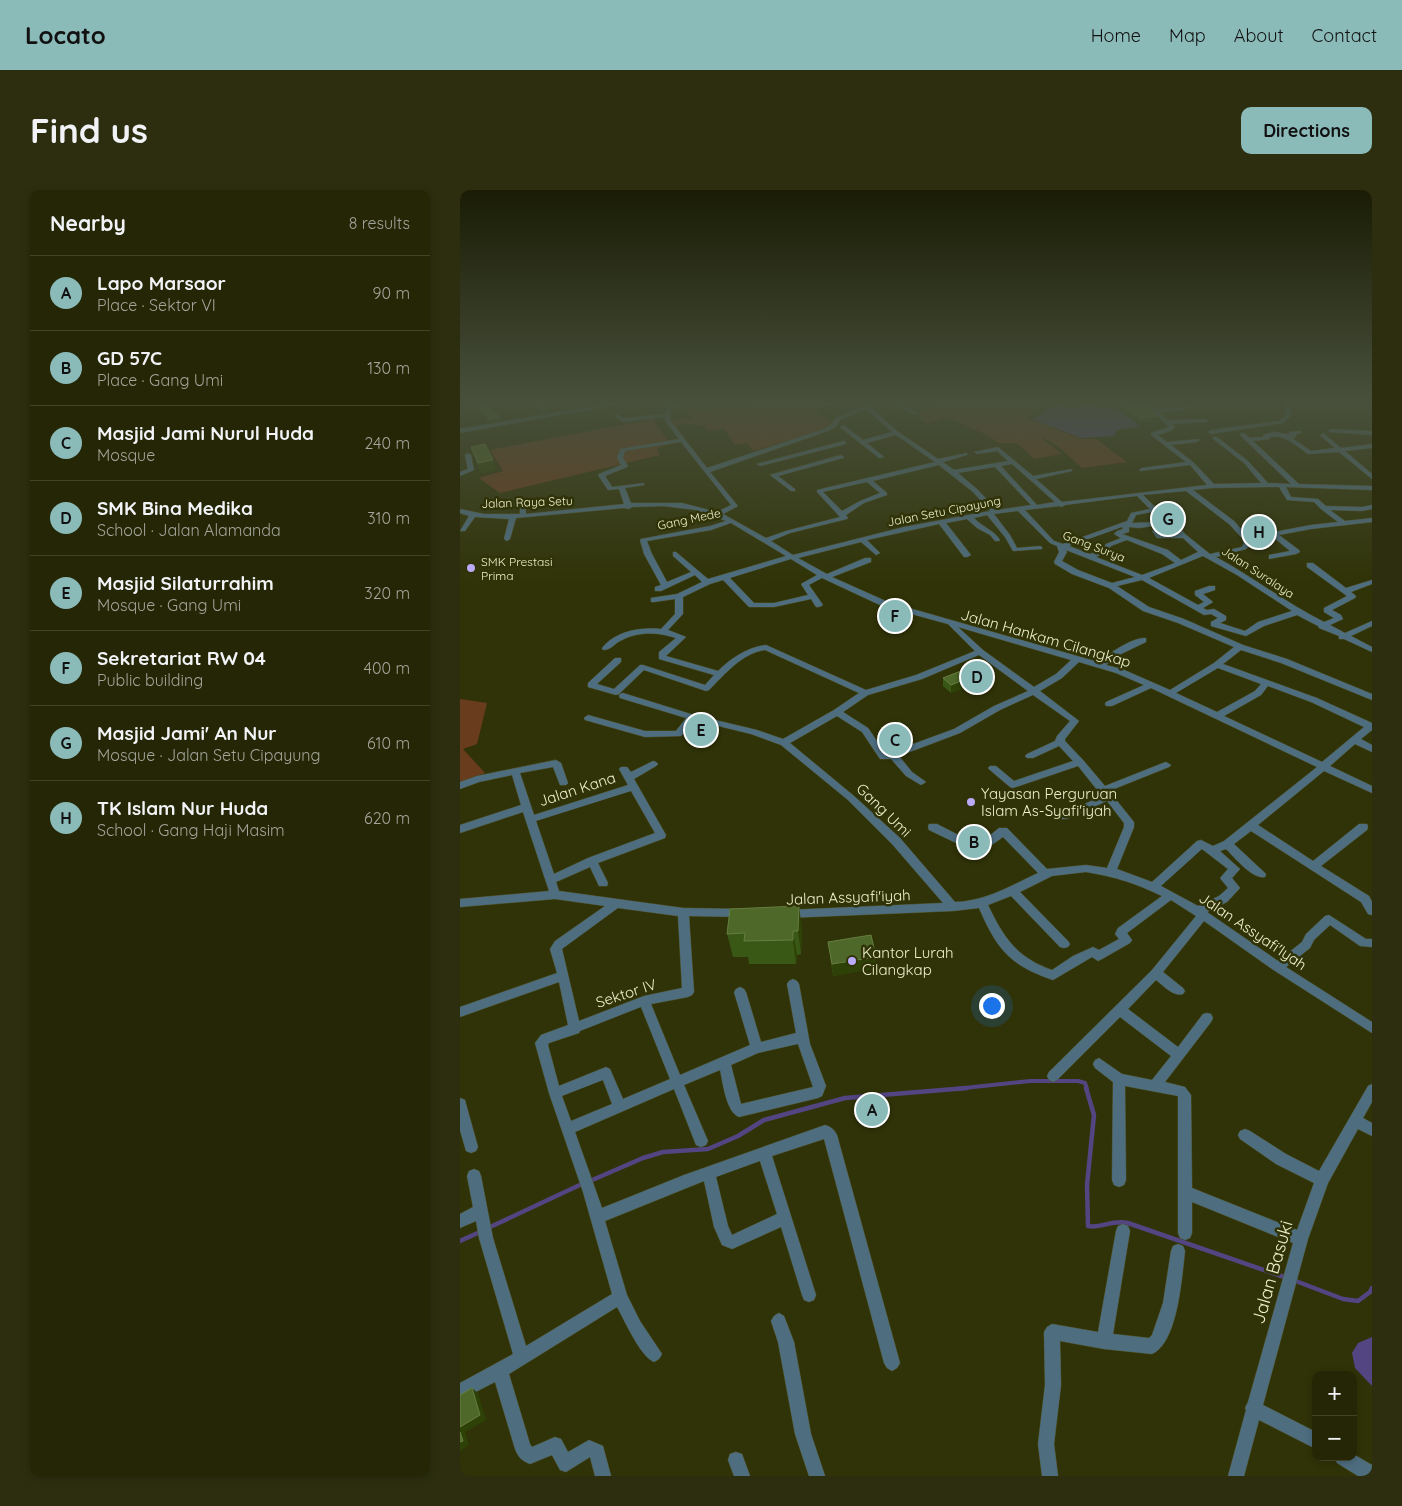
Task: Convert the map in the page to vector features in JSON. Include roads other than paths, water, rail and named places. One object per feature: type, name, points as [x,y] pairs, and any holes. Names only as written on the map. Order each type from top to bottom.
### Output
[{"type":"street","points":[[460,474],[471,470],[469,462]]},
{"type":"street","points":[[623,462],[625,466],[610,470],[612,472],[601,475],[610,489],[642,484]]},
{"type":"street","points":[[699,462],[735,506],[718,514]]},
{"type":"street","points":[[706,471],[731,462]]},
{"type":"street","points":[[757,462],[793,490]]},
{"type":"street","points":[[760,464],[768,462]]},
{"type":"street","points":[[773,475],[822,462]]},
{"type":"street","points":[[939,462],[976,492],[1008,536],[1015,550],[1040,548]]},
{"type":"street","points":[[766,540],[788,532],[845,518],[819,492],[939,462]]},
{"type":"street","points":[[952,472],[1013,462]]},
{"type":"street","points":[[1013,462],[1062,504]]},
{"type":"street","points":[[1189,462],[1212,486]]},
{"type":"street","points":[[1246,462],[1266,485]]},
{"type":"street","points":[[1272,462],[1297,486]]},
{"type":"street","points":[[1355,462],[1372,477]]},
{"type":"street","points":[[996,464],[1036,507]]},
{"type":"street","points":[[1142,470],[1191,464]]},
{"type":"street","points":[[1032,478],[1070,470]]},
{"type":"street","points":[[842,514],[862,502],[885,494],[868,480]]},
{"type":"street","name":"Jalan Setu Cipayung","points":[[654,600],[679,596],[707,582],[792,557],[941,522],[992,513],[1212,486],[1266,485],[1372,488]]},
{"type":"street","points":[[1281,486],[1289,499],[1314,499],[1345,524]]},
{"type":"street","points":[[622,487],[629,507]]},
{"type":"street","name":"Jalan Suralaya","points":[[1188,489],[1238,529],[1247,539],[1248,543],[1244,548],[1207,554]]},
{"type":"street","points":[[1138,494],[1153,508],[1166,529],[1156,531],[1160,538],[1183,536]]},
{"type":"street","points":[[509,500],[523,507],[523,516]]},
{"type":"street","name":"Jalan Raya Setu","points":[[460,511],[473,515],[513,517],[629,507],[683,506],[718,514],[766,540],[792,557]]},
{"type":"street","points":[[1323,508],[1362,509],[1372,507]]},
{"type":"street","name":"Gang Surya","points":[[1020,509],[1048,539],[1061,546],[1092,556],[1143,578],[1197,608],[1207,613],[1211,611],[1223,618],[1214,624],[1246,634],[1261,624],[1298,612]]},
{"type":"street","points":[[1153,510],[1134,514],[1130,522],[1061,546],[1063,552],[1058,562],[1112,586],[1146,609],[1181,621],[1240,647],[1284,661],[1372,697]]},
{"type":"street","points":[[462,530],[473,515]]},
{"type":"street","points":[[507,539],[513,517]]},
{"type":"street","points":[[969,517],[979,527],[993,534],[997,540]]},
{"type":"street","points":[[1247,539],[1372,520]]},
{"type":"street","name":"Gang Mede","points":[[695,573],[662,587],[642,540],[711,528],[731,521]]},
{"type":"street","points":[[1180,563],[1165,552],[1116,534],[1127,531],[1125,526],[1132,524],[1139,527],[1160,521],[1174,523],[1183,536],[1207,554]]},
{"type":"street","points":[[941,522],[967,555]]},
{"type":"street","points":[[1272,557],[1299,554],[1273,534]]},
{"type":"street","points":[[1092,556],[1106,550],[1108,545],[1124,539]]},
{"type":"street","points":[[863,540],[876,553]]},
{"type":"street","points":[[676,554],[707,582]]},
{"type":"street","points":[[1112,586],[1122,580],[1130,581],[1143,578],[1207,554]]},
{"type":"street","name":"Jalan Suralaya","points":[[1207,554],[1322,626],[1372,650]]},
{"type":"street","name":"Jalan Hankam Cilangkap","points":[[792,557],[857,593],[885,604],[949,624],[1078,658],[1151,685],[1372,790]]},
{"type":"street","points":[[819,605],[805,584],[868,560]]},
{"type":"street","points":[[1310,565],[1352,596],[1327,610],[1339,619],[1322,626]]},
{"type":"street","points":[[725,576],[748,603],[752,605],[774,605],[813,596]]},
{"type":"street","points":[[1346,591],[1372,582]]},
{"type":"street","points":[[1197,608],[1209,602],[1198,593],[1212,588]]},
{"type":"street","points":[[663,631],[679,614],[679,596]]},
{"type":"street","points":[[1342,636],[1372,623]]},
{"type":"street","points":[[949,624],[980,652],[1075,722],[1060,738],[1060,742]]},
{"type":"street","points":[[606,648],[612,641],[620,637],[634,633],[663,631],[682,637],[661,656],[720,674]]},
{"type":"street","points":[[1100,665],[1116,653],[1143,640]]},
{"type":"street","points":[[618,660],[590,685],[616,692],[643,667],[706,688],[728,664],[758,648],[766,647],[865,693]]},
{"type":"street","points":[[1170,693],[1216,665],[1240,647]]},
{"type":"street","points":[[784,743],[865,693],[918,677],[980,652]]},
{"type":"street","points":[[837,712],[865,730],[883,757],[893,755],[957,731],[997,708],[1034,691],[1059,676],[1078,658]]},
{"type":"street","points":[[1212,850],[1228,844],[1371,727],[1314,700],[1216,665]]},
{"type":"street","points":[[1217,716],[1258,693],[1265,684]]},
{"type":"street","points":[[1109,704],[1151,685]]},
{"type":"street","name":"Gang Umi","points":[[624,696],[692,717],[754,732],[784,743],[851,798],[889,834],[953,907]]},
{"type":"street","points":[[588,718],[651,735],[678,734],[692,717]]},
{"type":"street","points":[[1354,739],[1372,749]]},
{"type":"street","points":[[1030,756],[1060,742]]},
{"type":"street","points":[[1060,742],[1080,762],[1125,816],[1129,827],[1111,871]]},
{"type":"street","points":[[893,755],[909,774],[921,782]]},
{"type":"street","points":[[993,768],[1013,784],[1080,762]]},
{"type":"street","points":[[460,786],[476,780],[556,763],[563,783]]},
{"type":"street","name":"Jalan Kana","points":[[531,819],[628,778],[653,764]]},
{"type":"street","points":[[1064,817],[1105,794],[1166,765]]},
{"type":"street","points":[[515,771],[555,895]]},
{"type":"street","points":[[551,880],[592,861],[661,835],[628,778]]},
{"type":"street","points":[[460,829],[526,807]]},
{"type":"street","points":[[1251,826],[1365,899],[1371,907]]},
{"type":"street","points":[[933,827],[956,841],[979,850],[1003,831],[1045,874]]},
{"type":"street","points":[[1313,867],[1363,827]]},
{"type":"street","points":[[1053,1076],[1156,973],[1201,913],[1223,899],[1235,888],[1224,878],[1235,869],[1212,850],[1199,844],[1153,887]]},
{"type":"street","points":[[1228,844],[1244,861],[1261,874]]},
{"type":"street","points":[[592,861],[603,883]]},
{"type":"street","name":"Jalan Assyafi'iyah","points":[[774,914],[953,907],[982,903],[1012,891],[1045,874],[1070,869],[1111,871]]},
{"type":"street","name":"Jalan Assyafi'Iyah","points":[[1111,871],[1172,895],[1372,1028]]},
{"type":"street","points":[[1012,891],[1064,944]]},
{"type":"street","points":[[460,903],[555,895],[683,912],[755,913]]},
{"type":"street","points":[[982,903],[999,940],[1006,949],[1022,961],[1053,976],[1077,959],[1092,952],[1098,956],[1126,940],[1121,934],[1122,931],[1172,895]]},
{"type":"street","points":[[575,1029],[556,949],[559,944],[615,904]]},
{"type":"street","name":"Sektor IV","points":[[555,1093],[541,1048],[541,1043],[545,1039],[644,1001],[688,992],[683,912]]},
{"type":"street","points":[[1278,967],[1306,945],[1310,937],[1329,919],[1364,943],[1372,943]]},
{"type":"street","points":[[1156,973],[1179,991]]},
{"type":"street","points":[[460,1012],[563,976]]},
{"type":"street","points":[[724,1062],[736,1108],[739,1111],[816,1093],[820,1089],[804,1044],[792,984]]},
{"type":"street","points":[[740,992],[757,1048]]},
{"type":"street","points":[[644,1001],[702,1141]]},
{"type":"street","points":[[1119,1009],[1178,1054]]},
{"type":"street","points":[[1155,1086],[1207,1018]]},
{"type":"street","points":[[567,1129],[678,1080],[757,1048],[803,1037]]},
{"type":"street","points":[[1099,1064],[1119,1079],[1181,1092],[1185,1095],[1185,1233]]},
{"type":"street","points":[[620,1106],[606,1073],[555,1093],[597,1217],[620,1297],[635,1326],[654,1354]]},
{"type":"street","points":[[1119,1079],[1119,1180]]},
{"type":"street","name":"Jalan Basuki","points":[[1236,1476],[1253,1408],[1301,1239],[1322,1180],[1372,1090]]},
{"type":"street","points":[[460,1104],[472,1147]]},
{"type":"street","points":[[1355,1120],[1372,1130]]},
{"type":"street","points":[[597,1217],[825,1131],[830,1135],[892,1363]]},
{"type":"street","points":[[1245,1136],[1281,1159],[1322,1180]]},
{"type":"street","points":[[765,1154],[809,1295]]},
{"type":"street","points":[[708,1174],[721,1227],[727,1240],[732,1242],[785,1218]]},
{"type":"street","points":[[474,1176],[486,1233],[522,1357]]},
{"type":"street","points":[[1184,1192],[1301,1239]]},
{"type":"street","points":[[460,1221],[481,1211]]},
{"type":"street","points":[[1104,1341],[1123,1231]]},
{"type":"street","points":[[1050,1476],[1046,1444],[1053,1385],[1052,1332],[1104,1341],[1152,1346],[1157,1343],[1164,1330],[1178,1251]]},
{"type":"street","points":[[460,1392],[500,1371],[620,1297]]},
{"type":"street","points":[[779,1321],[786,1342],[803,1434],[817,1476]]},
{"type":"street","points":[[500,1371],[523,1449],[530,1456],[555,1445],[566,1464],[589,1448],[597,1452],[603,1476]]},
{"type":"street","points":[[1253,1408],[1312,1439]]},
{"type":"street","points":[[736,1460],[742,1476]]},
{"type":"street","points":[[1350,1461],[1372,1474]]},
{"type":"waterway","points":[[956,1089],[1030,1081],[1078,1081],[1085,1083],[1087,1089]]},
{"type":"waterway","points":[[956,1089],[967,1088]]},
{"type":"waterway","points":[[1086,1088],[1094,1115],[1087,1185],[1088,1226],[1093,1227],[1117,1222],[1128,1223],[1287,1278]]},
{"type":"waterway","points":[[590,1181],[643,1158],[663,1152],[708,1149],[738,1136],[764,1120],[845,1098],[956,1089]]},
{"type":"waterway","points":[[488,1228],[584,1183]]},
{"type":"waterway","points":[[460,1241],[480,1232]]},
{"type":"waterway","points":[[1293,1280],[1343,1299],[1358,1301],[1370,1292],[1372,1288]]},
{"type":"place","name":"Masjid Jami' An Nur","points":[[1168,519]]},
{"type":"place","name":"TK Islam Nur Huda","points":[[1259,532]]},
{"type":"place","name":"SMK Prestasi Prima","points":[[471,568]]},
{"type":"place","name":"Sekretariat RW 04","points":[[895,616]]},
{"type":"place","name":"SMK Bina Medika","points":[[977,677]]},
{"type":"place","name":"Masjid Silaturrahim","points":[[701,730]]},
{"type":"place","name":"Masjid Jami Nurul Huda","points":[[895,740]]},
{"type":"place","name":"Yayasan Perguruan Islam As-Syafi'iyah","points":[[971,802]]},
{"type":"place","name":"GD 57C","points":[[974,842]]},
{"type":"place","name":"Kantor Lurah Cilangkap","points":[[852,961]]},
{"type":"place","name":"Lapo Marsaor","points":[[872,1110]]}]
